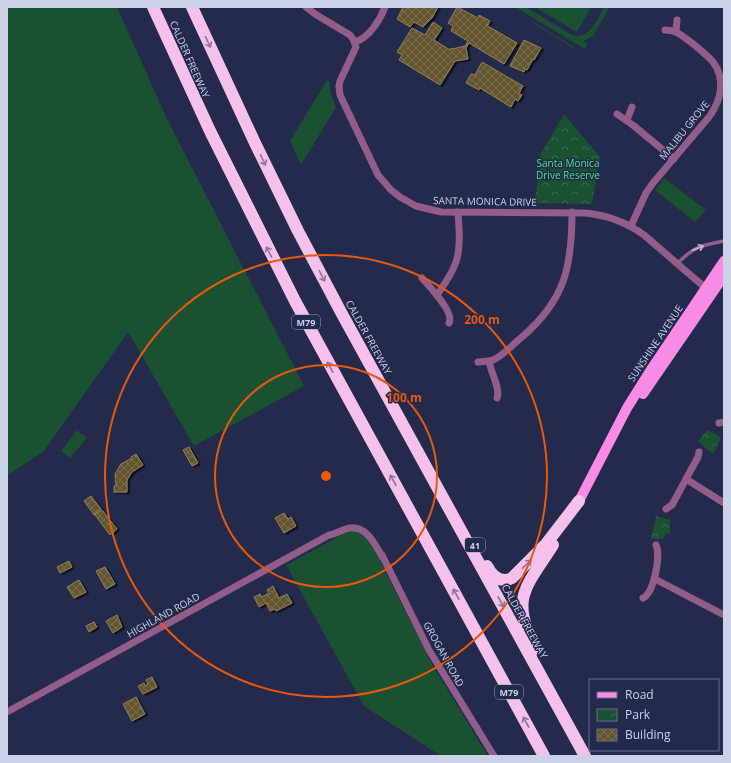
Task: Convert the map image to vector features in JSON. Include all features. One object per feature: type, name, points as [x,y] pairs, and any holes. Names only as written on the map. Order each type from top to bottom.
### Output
[{"type":"highway","name":"CALDER FREEWAY","points":[[153,7],[210,131],[285,282],[544,756]]},
{"type":"highway","name":"CALDER FREEWAY","points":[[192,7],[254,144],[298,231],[342,314],[585,756]]},
{"type":"highway","name":"41","points":[[395,409],[411,429],[489,569],[498,579],[509,580],[526,565],[546,544],[579,500]]},
{"type":"highway","name":"41","points":[[579,500],[560,534],[528,584],[524,595],[522,613],[525,627],[529,636],[589,748]]},
{"type":"main road","name":"SUNSHINE AVENUE","points":[[709,291],[724,261]]},
{"type":"main road","name":"SUNSHINE AVENUE","points":[[579,500],[627,408],[652,368],[709,291],[724,276]]},
{"type":"street","points":[[306,7],[347,33],[355,42],[362,39],[376,25],[385,7]]},
{"type":"street","points":[[665,30],[676,31],[677,20]]},
{"type":"street","name":"MALIBU GROVE","points":[[631,226],[646,193],[714,111],[719,100],[721,89],[720,77],[713,62],[676,31]]},
{"type":"street","name":"SANTA MONICA DRIVE","points":[[355,42],[355,51],[340,81],[339,91],[378,175],[391,190],[400,197],[416,206],[432,210],[458,212],[572,212],[597,214],[631,226],[644,235],[709,291]]},
{"type":"street","points":[[627,120],[632,106]]},
{"type":"street","points":[[617,114],[627,120],[674,159]]},
{"type":"street","points":[[437,295],[451,273],[457,257],[459,242],[458,212]]},
{"type":"street","points":[[478,362],[488,361],[500,356],[534,326],[554,300],[565,278],[568,266],[571,242],[572,212]]},
{"type":"street","points":[[422,278],[437,295],[450,315],[451,319],[449,323]]},
{"type":"street","points":[[488,361],[499,392],[498,398]]},
{"type":"street","points":[[666,509],[672,505],[698,457],[699,452]]},
{"type":"street","points":[[686,479],[724,503]]},
{"type":"street","name":"HIGHLAND ROAD","points":[[7,712],[329,536],[335,530],[348,524],[360,527]]},
{"type":"street","name":"GROGAN ROAD","points":[[360,527],[368,529],[374,536],[383,558],[429,650],[494,756]]},
{"type":"street","points":[[643,598],[648,594],[655,579],[658,552],[656,545]]},
{"type":"street","points":[[655,579],[724,616]]},
{"type":"lane","points":[[677,264],[693,249],[724,242]]},
{"type":"green space","points":[[7,7],[117,7],[167,119],[304,386],[194,446],[128,332],[44,451],[7,476]]},
{"type":"green space","points":[[515,7],[526,7],[572,35],[578,36],[588,32],[596,22],[604,7],[610,7],[593,36],[583,41],[588,44],[585,49]]},
{"type":"green space","points":[[535,7],[591,7],[577,32]]},
{"type":"green space","points":[[531,21],[574,47],[573,48]]},
{"type":"green space","points":[[327,80],[330,82],[330,92],[336,107],[301,165],[290,141]]},
{"type":"green space","name":"Santa Monica Drive Reserve","points":[[564,114],[600,157],[592,204],[535,203],[540,155]]},
{"type":"green space","points":[[664,178],[706,210],[695,222],[655,190]]},
{"type":"green space","points":[[77,430],[87,438],[70,458],[61,451]]},
{"type":"green space","points":[[707,430],[721,438],[713,454],[698,442]]},
{"type":"green space","points":[[656,516],[670,520],[670,534],[666,533],[663,539],[651,539]]},
{"type":"green space","points":[[353,529],[366,535],[432,664],[488,756],[441,756],[364,706],[286,565]]},
{"type":"building","points":[[403,7],[438,7],[432,18],[423,27],[414,22],[410,27],[397,19]]},
{"type":"building","points":[[457,7],[478,18],[479,15],[490,21],[488,25],[486,25],[517,43],[504,64],[469,43],[466,48],[468,59],[455,61],[440,85],[399,60],[402,55],[397,52],[412,28],[425,35],[433,22],[442,28],[434,40],[450,50],[451,48],[465,46],[468,41],[451,31],[453,26],[448,23]]},
{"type":"building","points":[[524,40],[541,48],[527,70],[525,69],[524,72],[510,66]]},
{"type":"building","points":[[482,62],[523,86],[519,93],[522,95],[518,101],[515,99],[511,107],[480,88],[479,90],[466,83],[471,74],[475,75]]},
{"type":"building","points":[[189,447],[198,463],[192,466],[183,450]]},
{"type":"building","points":[[136,454],[143,465],[132,472],[127,480],[127,492],[114,492],[114,486],[116,486],[115,474],[121,464]]},
{"type":"building","points":[[91,496],[101,509],[94,515],[84,501]]},
{"type":"building","points":[[102,510],[117,529],[110,535],[95,515]]},
{"type":"building","points":[[284,513],[288,519],[291,517],[296,526],[284,533],[275,518]]},
{"type":"building","points":[[69,561],[72,567],[60,573],[57,567]]},
{"type":"building","points":[[105,567],[115,584],[106,589],[96,571]]},
{"type":"building","points":[[79,580],[86,592],[74,598],[67,587]]},
{"type":"building","points":[[273,586],[279,598],[287,594],[292,603],[276,611],[275,609],[270,611],[266,603],[259,607],[254,597],[260,594],[262,597],[269,593],[267,590]]},
{"type":"building","points":[[117,615],[122,627],[113,633],[106,621]]},
{"type":"building","points":[[94,622],[97,627],[89,632],[86,626]]},
{"type":"building","points":[[152,677],[157,687],[143,694],[138,686],[144,683],[145,686],[148,684],[146,680]]},
{"type":"building","points":[[136,697],[145,714],[132,721],[123,704]]}]
